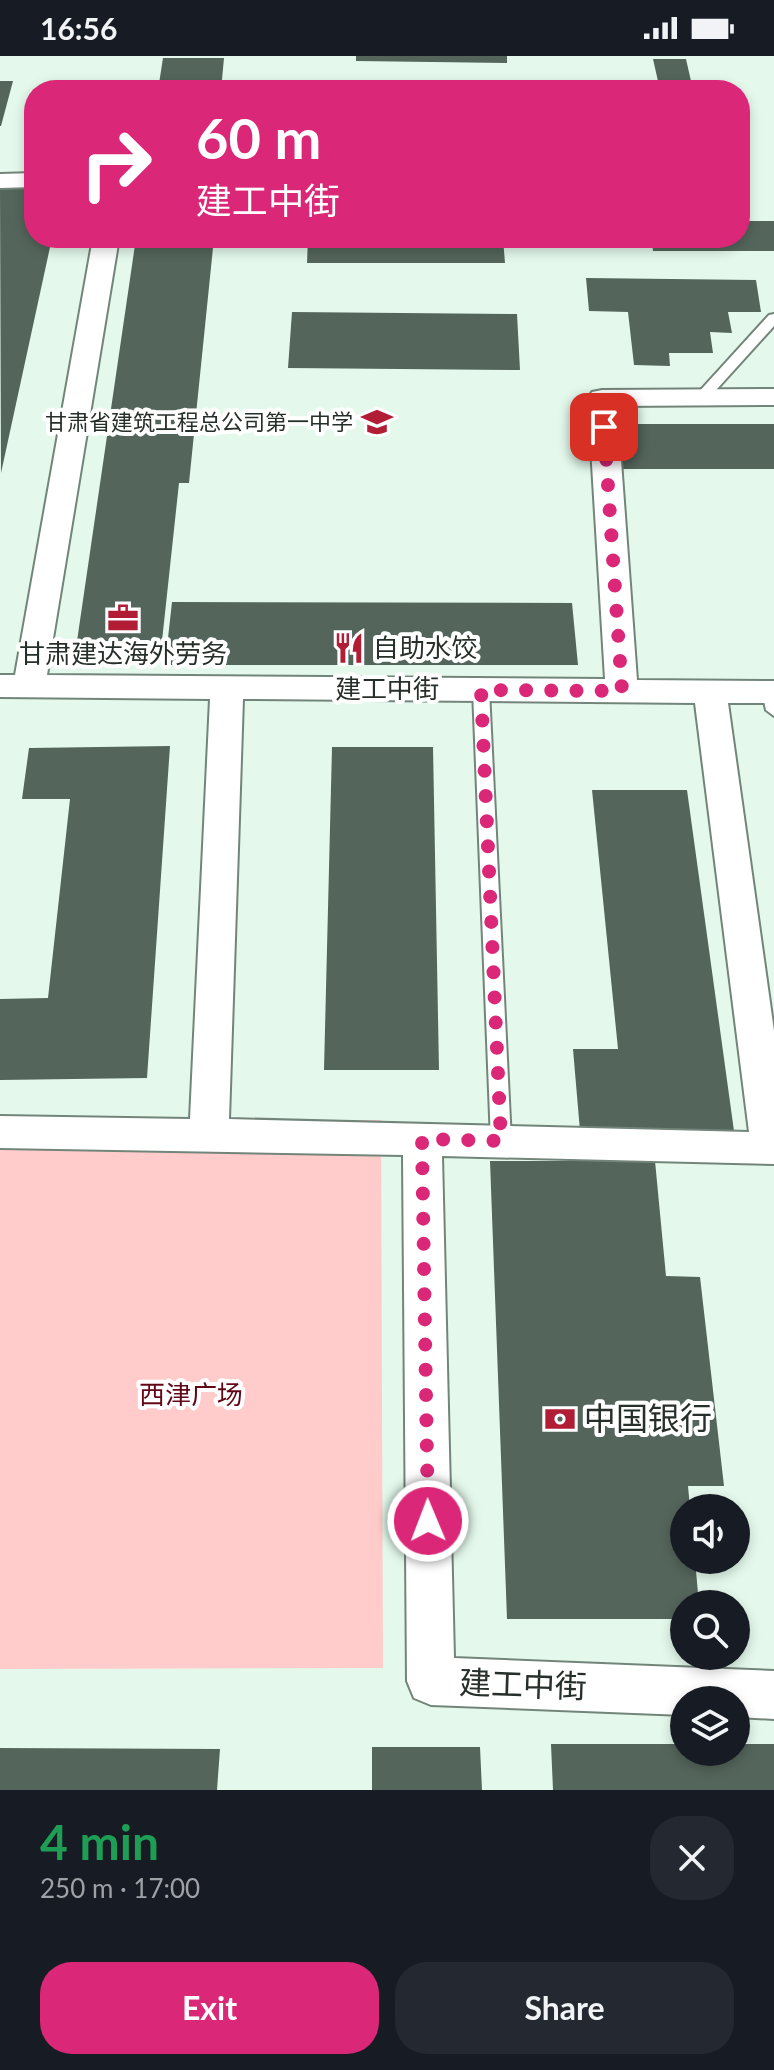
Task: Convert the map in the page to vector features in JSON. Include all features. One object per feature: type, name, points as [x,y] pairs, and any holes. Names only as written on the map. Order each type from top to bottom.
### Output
[{"type":"street","points":[[0,181],[24,180]]},
{"type":"street","points":[[14,686],[104,248]]},
{"type":"street","points":[[622,691],[602,398],[774,397]]},
{"type":"street","name":"建工中街","points":[[14,686],[710,692],[773,698]]},
{"type":"street","points":[[209,1135],[227,688]]},
{"type":"street","points":[[0,1132],[771,1149],[710,692]]},
{"type":"street","name":"建工中街","points":[[422,1139],[431,1681],[774,1695]]},
{"type":"lane","points":[[702,397],[774,318]]},
{"type":"lane","points":[[481,690],[501,1141]]},
{"type":"green space","name":"西津广场","points":[[381,1120],[383,1668],[0,1669],[0,1121]]},
{"type":"building","points":[[356,56],[507,56],[507,63],[356,61]]},
{"type":"building","points":[[163,58],[224,58],[222,80],[160,80]]},
{"type":"building","points":[[653,59],[686,59],[691,80],[658,80]]},
{"type":"building","points":[[0,81],[13,81],[1,126],[0,126]]},
{"type":"building","points":[[0,189],[24,189],[24,248],[50,248],[1,473]]},
{"type":"building","points":[[750,221],[774,221],[774,251],[653,251],[653,248],[750,248]]},
{"type":"building","points":[[135,248],[213,248],[189,483],[179,483],[162,641],[77,641]]},
{"type":"building","points":[[308,248],[504,248],[505,263],[307,263]]},
{"type":"building","points":[[586,278],[756,280],[761,312],[728,312],[732,333],[710,332],[713,353],[669,353],[670,366],[634,365],[628,312],[589,311]]},
{"type":"building","points":[[292,312],[517,314],[520,370],[288,368]]},
{"type":"building","points":[[617,424],[774,424],[774,469],[622,469]]},
{"type":"building","points":[[172,602],[572,603],[578,665],[165,665]]},
{"type":"building","points":[[170,746],[147,1078],[0,1080],[0,999],[48,998],[70,799],[22,799],[29,748]]},
{"type":"building","points":[[332,747],[433,747],[439,1070],[324,1070]]},
{"type":"building","points":[[592,790],[687,790],[734,1131],[580,1131],[573,1049],[618,1049]]},
{"type":"building","points":[[490,1161],[655,1161],[666,1276],[700,1277],[724,1486],[688,1486],[689,1494],[670,1494],[670,1574],[696,1574],[698,1590],[670,1590],[670,1619],[507,1619]]},
{"type":"building","points":[[551,1744],[670,1744],[670,1766],[750,1766],[750,1744],[774,1744],[774,1790],[553,1790]]},
{"type":"building","points":[[372,1747],[480,1747],[482,1790],[372,1790]]},
{"type":"building","points":[[0,1748],[220,1749],[217,1790],[0,1790]]},
{"type":"place","name":"甘肃省建筑工程总公司第一中学","points":[[377,422]]},
{"type":"place","name":"甘肃建达海外劳务","points":[[123,618]]},
{"type":"place","name":"自助水饺","points":[[349,648]]},
{"type":"place","name":"中国银行","points":[[560,1419]]},
{"type":"route","points":[[428,1521],[422,1139],[501,1141],[481,690],[622,691],[604,427]]}]
